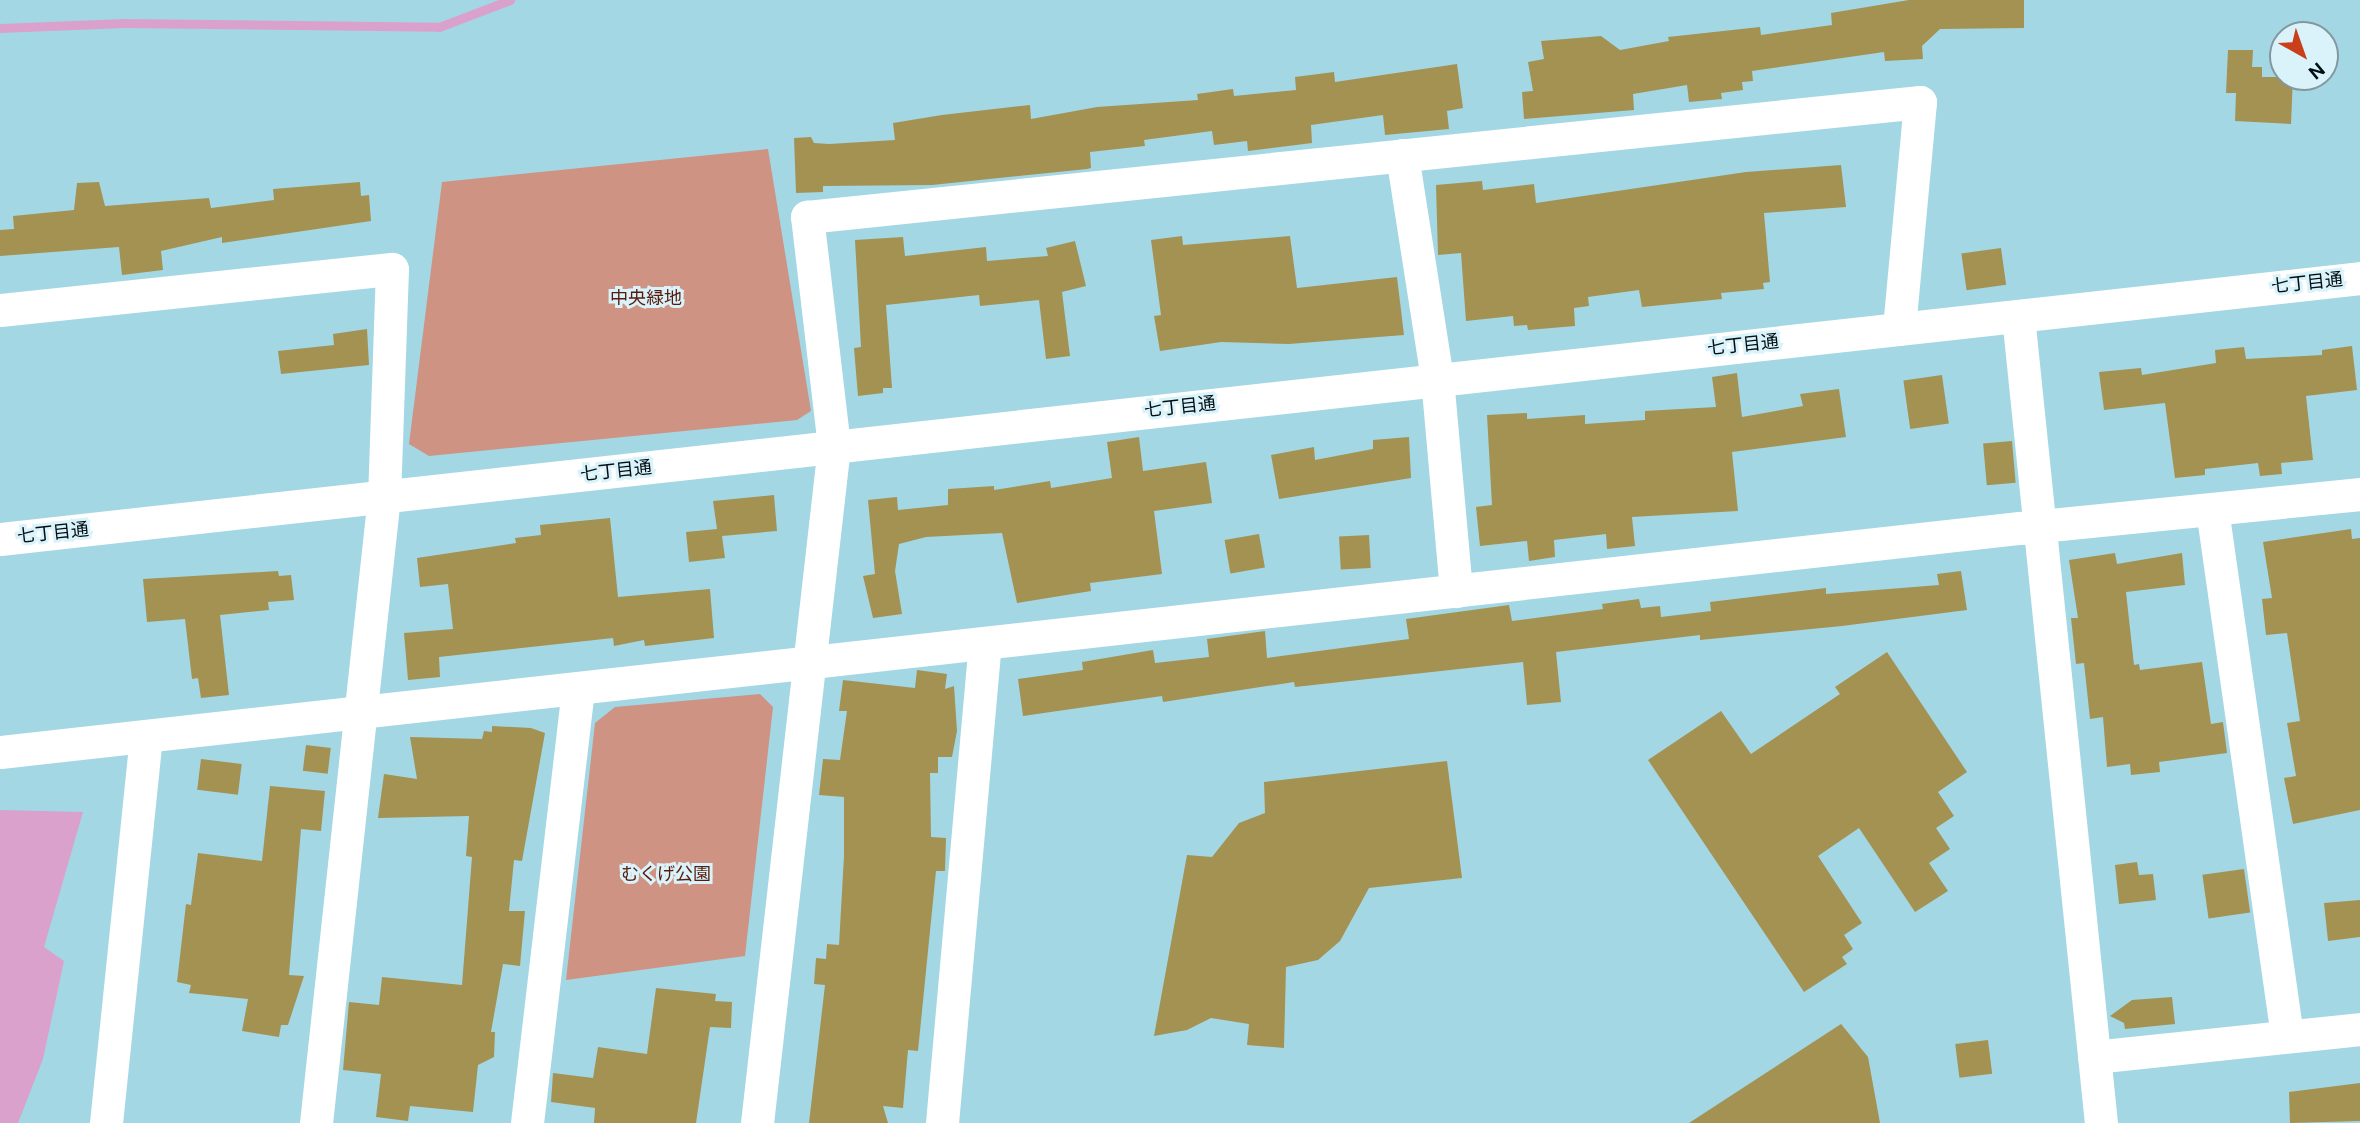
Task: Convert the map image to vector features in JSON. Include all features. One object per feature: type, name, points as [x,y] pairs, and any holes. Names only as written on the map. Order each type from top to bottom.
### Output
[{"type":"street","points":[[757,1123],[834,446],[807,217],[1920,102],[1899,329]]},
{"type":"street","points":[[1402,155],[1437,378],[1456,591]]},
{"type":"street","points":[[0,310],[392,269],[384,496],[316,1123]]},
{"type":"street","name":"七丁目通","points":[[0,539],[2360,278]]},
{"type":"street","points":[[2018,316],[2101,1123]]},
{"type":"street","points":[[0,752],[2039,526],[2360,495]]},
{"type":"street","points":[[2212,509],[2287,1036]]},
{"type":"street","points":[[942,1123],[985,644]]},
{"type":"street","points":[[527,1123],[578,689]]},
{"type":"street","points":[[106,1123],[146,736]]},
{"type":"street","points":[[2094,1057],[2360,1028]]},
{"type":"green space","name":"中央緑地","points":[[768,149],[811,411],[797,420],[429,456],[409,444],[442,182]]},
{"type":"green space","name":"むくげ公園","points":[[760,694],[773,707],[745,956],[566,980],[595,723],[615,707]]},
{"type":"shaded area","points":[[0,810],[83,812],[44,947],[64,961],[43,1059],[18,1123],[0,1123]]},
{"type":"building","points":[[1909,0],[2024,0],[2024,28],[1940,29],[1922,46],[1923,59],[1885,61],[1884,52],[1752,71],[1753,81],[1742,82],[1743,90],[1721,93],[1722,99],[1689,102],[1687,85],[1633,94],[1634,110],[1524,119],[1522,92],[1533,91],[1528,62],[1544,59],[1541,41],[1601,36],[1620,50],[1669,41],[1668,37],[1760,27],[1761,35],[1832,25],[1831,13]]},
{"type":"building","points":[[2228,50],[2253,50],[2252,67],[2262,67],[2262,77],[2269,77],[2269,91],[2292,91],[2291,124],[2235,121],[2236,93],[2226,93]]},
{"type":"building","points":[[1457,64],[1463,108],[1447,111],[1449,129],[1385,135],[1383,115],[1311,125],[1312,143],[1248,151],[1247,141],[1214,145],[1212,131],[1144,140],[1145,146],[1090,152],[1091,168],[1087,169],[932,185],[823,186],[823,192],[796,193],[794,138],[811,137],[814,143],[829,144],[895,140],[893,123],[942,115],[1030,105],[1031,119],[1097,107],[1198,100],[1197,94],[1233,89],[1234,96],[1296,90],[1295,77],[1334,72],[1335,82]]},
{"type":"building","points":[[1841,165],[1846,207],[1764,213],[1770,282],[1763,283],[1764,289],[1721,293],[1722,299],[1642,307],[1639,290],[1588,297],[1589,306],[1574,308],[1575,326],[1528,330],[1527,325],[1514,326],[1513,316],[1466,321],[1461,253],[1438,255],[1436,185],[1482,181],[1483,190],[1534,184],[1536,203],[1746,172]]},
{"type":"building","points":[[99,182],[105,206],[209,198],[211,208],[274,200],[273,189],[360,182],[361,196],[369,195],[371,221],[222,243],[222,237],[161,251],[163,270],[122,275],[119,247],[0,256],[0,230],[14,229],[13,216],[74,210],[77,183]]},
{"type":"building","points":[[1182,236],[1183,245],[1290,236],[1297,288],[1397,277],[1404,335],[1289,344],[1221,342],[1160,351],[1154,316],[1161,315],[1151,240]]},
{"type":"building","points":[[903,237],[905,256],[986,247],[987,261],[1048,256],[1046,248],[1075,241],[1086,286],[1062,292],[1070,356],[1046,359],[1039,300],[980,306],[979,295],[886,305],[892,388],[883,388],[883,393],[858,396],[854,348],[861,347],[855,240]]},
{"type":"building","points":[[2001,248],[2006,285],[1967,290],[1961,254]]},
{"type":"building","points":[[367,329],[369,365],[281,374],[278,351],[334,345],[333,334]]},
{"type":"building","points":[[2352,346],[2357,390],[2306,396],[2313,460],[2281,463],[2282,474],[2260,476],[2258,463],[2205,469],[2205,475],[2175,478],[2165,403],[2104,410],[2099,372],[2141,368],[2142,375],[2216,363],[2215,350],[2244,347],[2246,359],[2322,355],[2322,350]]},
{"type":"building","points":[[1737,373],[1742,417],[1803,406],[1800,394],[1839,389],[1846,437],[1732,452],[1738,511],[1632,517],[1635,546],[1607,549],[1606,534],[1554,540],[1555,557],[1529,561],[1527,541],[1480,546],[1476,507],[1492,505],[1487,415],[1527,413],[1527,419],[1585,415],[1585,424],[1645,420],[1645,411],[1716,407],[1712,377]]},
{"type":"building","points":[[1942,375],[1949,424],[1910,429],[1903,380]]},
{"type":"building","points":[[1139,437],[1143,471],[1206,462],[1212,503],[1154,511],[1162,574],[1090,583],[1091,591],[1017,603],[1002,533],[926,537],[899,544],[895,571],[902,614],[873,618],[863,576],[875,574],[868,500],[897,497],[898,510],[948,505],[948,489],[994,486],[994,490],[1050,481],[1051,488],[1112,478],[1107,442]]},
{"type":"building","points":[[1409,437],[1411,478],[1279,499],[1271,455],[1314,447],[1315,460],[1373,449],[1373,440]]},
{"type":"building","points":[[2012,441],[2016,483],[1987,485],[1983,444]]},
{"type":"building","points":[[774,495],[777,531],[722,536],[725,558],[689,562],[686,532],[717,529],[713,501]]},
{"type":"building","points":[[610,518],[618,597],[710,589],[714,638],[645,646],[644,640],[614,646],[613,638],[439,657],[440,677],[408,680],[404,633],[453,629],[448,584],[420,587],[417,558],[516,543],[515,538],[541,535],[540,525]]},
{"type":"building","points":[[2351,529],[2352,539],[2360,538],[2360,810],[2293,824],[2284,778],[2296,776],[2287,723],[2300,721],[2287,633],[2266,635],[2262,599],[2272,598],[2263,542]]},
{"type":"building","points":[[1259,534],[1265,567],[1230,574],[1225,540]]},
{"type":"building","points":[[1369,535],[1371,568],[1341,570],[1339,537]]},
{"type":"building","points":[[2115,553],[2117,564],[2182,553],[2185,585],[2126,592],[2134,665],[2139,664],[2140,670],[2202,662],[2211,724],[2223,722],[2227,753],[2159,762],[2160,772],[2131,775],[2130,764],[2107,767],[2103,717],[2090,719],[2084,663],[2076,664],[2071,618],[2078,618],[2069,560]]},
{"type":"building","points":[[278,571],[279,576],[291,575],[294,600],[268,602],[269,610],[220,615],[229,695],[201,698],[198,678],[192,679],[185,619],[147,622],[143,579]]},
{"type":"building","points":[[1961,571],[1967,610],[1842,626],[1700,640],[1700,635],[1556,652],[1561,702],[1527,705],[1523,662],[1295,687],[1294,682],[1163,702],[1162,696],[1023,716],[1018,679],[1083,670],[1082,662],[1153,650],[1155,663],[1209,657],[1207,639],[1265,631],[1267,658],[1409,639],[1406,619],[1509,605],[1512,621],[1603,609],[1602,604],[1639,599],[1641,608],[1660,606],[1661,617],[1711,611],[1710,602],[1826,588],[1826,594],[1939,585],[1937,574]]},
{"type":"building","points":[[1887,652],[1967,772],[1938,792],[1954,816],[1936,828],[1950,849],[1929,863],[1948,891],[1915,912],[1859,828],[1818,856],[1862,923],[1844,935],[1853,949],[1842,957],[1847,964],[1804,992],[1648,760],[1721,711],[1751,754],[1840,694],[1835,687]]},
{"type":"building","points":[[917,670],[947,674],[945,689],[954,686],[957,731],[952,757],[938,757],[938,773],[930,773],[931,837],[946,838],[945,871],[936,871],[918,1051],[908,1050],[903,1108],[883,1106],[888,1123],[809,1123],[825,985],[814,984],[816,958],[826,959],[827,944],[839,945],[844,856],[844,797],[819,795],[823,759],[840,760],[847,711],[839,711],[843,680],[915,688]]},
{"type":"building","points":[[492,726],[531,728],[545,733],[522,861],[514,860],[509,911],[525,911],[520,966],[503,964],[491,1032],[495,1032],[494,1057],[478,1065],[473,1112],[410,1106],[408,1121],[376,1117],[381,1074],[343,1070],[349,1002],[379,1005],[382,977],[462,985],[472,857],[466,856],[469,816],[378,818],[384,774],[417,779],[410,737],[482,739],[484,731],[492,732]]},
{"type":"building","points":[[306,745],[331,748],[328,774],[303,771]]},
{"type":"building","points":[[201,759],[242,764],[238,795],[197,790]]},
{"type":"building","points":[[1447,761],[1462,878],[1369,888],[1340,941],[1318,960],[1286,967],[1284,1048],[1247,1045],[1249,1024],[1211,1018],[1187,1030],[1154,1036],[1187,855],[1212,857],[1239,823],[1265,813],[1264,782]]},
{"type":"building","points":[[270,786],[325,791],[321,831],[301,829],[289,975],[304,976],[288,1025],[281,1025],[279,1037],[242,1031],[248,999],[189,993],[191,985],[177,982],[186,904],[191,905],[198,853],[262,861]]},
{"type":"building","points":[[2137,862],[2139,875],[2153,874],[2156,900],[2119,904],[2115,865]]},
{"type":"building","points":[[2244,869],[2250,913],[2209,918],[2202,875]]},
{"type":"building","points":[[2360,900],[2360,937],[2328,941],[2324,903]]},
{"type":"building","points":[[656,988],[716,994],[715,1001],[732,1002],[731,1028],[710,1027],[696,1123],[594,1123],[595,1108],[551,1102],[553,1073],[593,1078],[598,1047],[647,1054]]},
{"type":"building","points":[[2172,997],[2175,1024],[2125,1029],[2124,1023],[2110,1016],[2132,1000]]},
{"type":"building","points":[[1841,1024],[1868,1057],[1880,1123],[1689,1123]]},
{"type":"building","points":[[1988,1040],[1992,1074],[1959,1078],[1955,1044]]},
{"type":"building","points":[[2360,1083],[2360,1121],[2290,1123],[2289,1092]]},
{"type":"waterway","points":[[0,28],[124,23],[439,27],[510,0]]}]
